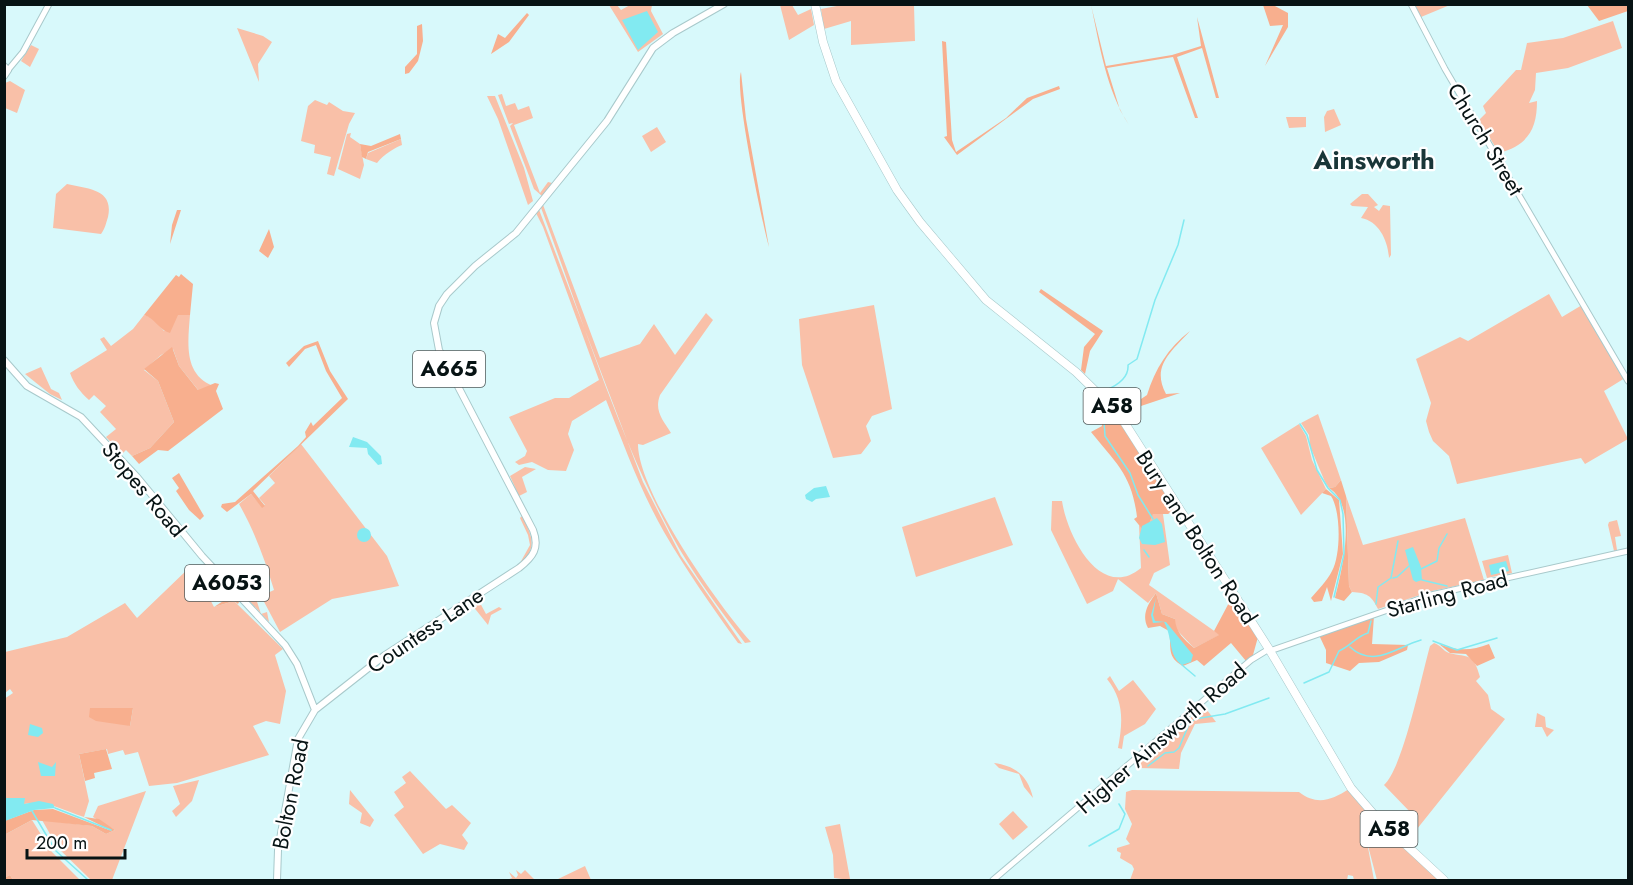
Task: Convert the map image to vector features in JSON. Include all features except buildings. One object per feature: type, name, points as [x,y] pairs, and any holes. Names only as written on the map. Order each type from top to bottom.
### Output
[{"type":"highway","name":"Bury and Bolton Road","points":[[815,4],[823,42],[836,81],[897,190],[926,231],[973,288],[997,311],[1076,372],[1119,414],[1270,650],[1357,795],[1444,880]]},
{"type":"main road","points":[[6,71],[23,52],[49,4]]},
{"type":"main road","name":"Countess Lane","points":[[315,711],[379,659],[519,568],[531,559],[536,551],[533,530],[439,350],[434,330],[437,311],[447,294],[475,266],[508,241],[607,121],[653,48],[673,33],[724,4]]},
{"type":"main road","name":"Church Street","points":[[1411,4],[1445,69],[1629,381]]},
{"type":"main road","name":"Stopes Road","points":[[4,360],[15,375],[40,395],[72,409],[137,477],[183,535],[285,645],[297,664],[315,711]]},
{"type":"main road","name":"Starling Road","points":[[1270,650],[1431,595],[1629,551]]},
{"type":"main road","name":"Higher Ainsworth Road","points":[[993,880],[1248,663],[1270,650]]},
{"type":"main road","name":"Bolton Road","points":[[277,880],[278,850],[298,739],[315,711]]},
{"type":"shaded area","points":[[609,5],[617,5],[621,10],[630,5],[652,5],[651,11],[663,34],[638,52]]},
{"type":"shaded area","points":[[780,5],[792,5],[798,15],[811,9],[814,25],[789,40]]},
{"type":"shaded area","points":[[842,5],[914,5],[915,41],[851,45],[851,21],[824,29],[821,9]]},
{"type":"shaded area","points":[[1091,5],[1106,66],[1172,55],[1201,46],[1197,17],[1219,98],[1216,98],[1202,48],[1177,57],[1198,118],[1195,118],[1173,57],[1107,68],[1119,106],[1109,82]]},
{"type":"shaded area","points":[[1263,5],[1273,5],[1288,13],[1288,27],[1265,66],[1283,25],[1270,26]]},
{"type":"shaded area","points":[[1415,5],[1450,5],[1421,17]]},
{"type":"shaded area","points":[[1587,5],[1628,5],[1628,11],[1599,21]]},
{"type":"shaded area","points":[[527,13],[529,15],[509,42],[491,54],[498,34],[505,38]]},
{"type":"shaded area","points":[[1613,21],[1622,48],[1568,68],[1536,73],[1535,90],[1529,103],[1537,101],[1533,128],[1524,140],[1509,150],[1499,153],[1479,120],[1486,113],[1483,106],[1516,70],[1521,70],[1527,43],[1563,38]]},
{"type":"shaded area","points":[[422,24],[423,41],[418,61],[409,73],[405,74],[405,67],[417,54],[417,26]]},
{"type":"shaded area","points":[[237,28],[263,36],[272,42],[258,64],[259,82]]},
{"type":"shaded area","points":[[942,41],[946,42],[952,140],[956,152],[1006,118],[1027,98],[1059,86],[1060,89],[1033,99],[957,155],[944,137],[947,136]]},
{"type":"shaded area","points":[[31,45],[39,49],[30,67],[21,61]]},
{"type":"shaded area","points":[[741,72],[746,119],[769,247],[745,129],[741,103]]},
{"type":"shaded area","points":[[10,81],[25,90],[17,113],[5,108],[5,83]]},
{"type":"shaded area","points":[[502,94],[506,106],[515,103],[518,110],[529,106],[533,118],[514,125],[540,193],[548,182],[552,183],[542,196],[534,189],[510,126],[513,123],[509,124],[498,95]]},
{"type":"shaded area","points":[[487,96],[495,96],[524,168],[533,201],[528,205],[498,119]]},
{"type":"shaded area","points":[[315,100],[327,105],[329,102],[343,111],[355,113],[349,124],[334,176],[327,174],[331,157],[314,153],[315,145],[301,141],[308,106]]},
{"type":"shaded area","points":[[1334,109],[1341,125],[1325,132],[1324,117],[1327,111]]},
{"type":"shaded area","points":[[1286,117],[1306,117],[1306,127],[1289,128]]},
{"type":"shaded area","points":[[657,127],[666,142],[651,152],[642,136]]},
{"type":"shaded area","points":[[351,133],[350,137],[360,144],[364,165],[360,179],[338,169],[347,134]]},
{"type":"shaded area","points":[[400,134],[401,139],[368,152],[366,159],[362,157],[360,144],[371,146]]},
{"type":"shaded area","points":[[401,139],[402,145],[377,163],[366,159],[368,153]]},
{"type":"shaded area","points":[[67,184],[91,189],[107,201],[108,217],[101,234],[53,228],[56,194]]},
{"type":"shaded area","points":[[1362,194],[1368,194],[1378,205],[1374,207],[1379,211],[1383,205],[1390,206],[1391,255],[1389,258],[1387,245],[1378,227],[1361,218],[1368,207],[1350,204]]},
{"type":"shaded area","points":[[542,202],[600,358],[640,344],[654,324],[675,355],[706,313],[713,320],[660,395],[659,411],[671,433],[643,445],[638,444],[642,465],[651,490],[665,518],[719,602],[751,642],[745,643],[679,548],[633,455],[600,372],[540,205]]},
{"type":"shaded area","points":[[538,207],[643,482],[681,556],[742,644],[738,643],[709,602],[655,516],[606,400],[572,421],[568,434],[574,450],[566,471],[548,470],[532,462],[519,465],[515,462],[525,456],[527,451],[509,417],[555,398],[569,398],[599,380],[543,227],[535,211]]},
{"type":"shaded area","points":[[177,210],[181,210],[170,244],[172,225]]},
{"type":"shaded area","points":[[269,229],[274,247],[268,258],[259,251]]},
{"type":"shaded area","points":[[181,274],[193,284],[190,315],[178,315],[170,333],[144,315],[176,275],[179,277]]},
{"type":"shaded area","points":[[1041,289],[1103,331],[1090,351],[1085,374],[1081,370],[1084,347],[1095,334],[1039,292]]},
{"type":"shaded area","points":[[1549,294],[1562,317],[1582,305],[1625,378],[1604,391],[1628,439],[1585,464],[1581,458],[1457,484],[1449,456],[1433,441],[1429,432],[1426,421],[1431,403],[1416,359],[1460,337],[1468,341]]},
{"type":"shaded area","points":[[874,305],[892,409],[872,416],[866,426],[871,441],[861,454],[833,458],[802,365],[799,319]]},
{"type":"shaded area","points":[[178,314],[190,315],[188,346],[192,365],[196,374],[203,381],[213,386],[199,391],[179,366],[173,349],[161,355],[144,370],[158,381],[174,422],[150,448],[132,456],[126,450],[122,454],[106,437],[116,429],[100,412],[106,406],[94,395],[89,400],[73,381],[70,373],[107,350],[100,339],[104,337],[111,346],[133,329],[144,315],[153,318],[164,331]]},
{"type":"shaded area","points":[[1190,331],[1170,353],[1162,367],[1162,384],[1166,394],[1180,393],[1132,409],[1147,395],[1158,368],[1169,352]]},
{"type":"shaded area","points":[[318,341],[330,371],[348,399],[253,491],[265,506],[262,508],[251,494],[227,512],[221,507],[222,504],[235,502],[298,446],[306,437],[305,432],[311,422],[313,426],[342,398],[326,371],[316,345],[305,349],[289,367],[286,363],[304,346]]},
{"type":"shaded area","points":[[172,347],[179,366],[198,390],[215,383],[219,384],[216,391],[223,409],[168,451],[158,450],[139,464],[132,456],[150,448],[174,422],[158,381],[144,369]]},
{"type":"shaded area","points":[[41,367],[51,389],[59,393],[62,400],[50,394],[25,374]]},
{"type":"shaded area","points":[[1098,398],[1116,415],[1176,509],[1168,514],[1153,514],[1149,524],[1143,530],[1134,519],[1137,517],[1135,503],[1122,470],[1091,432],[1102,426]]},
{"type":"shaded area","points":[[1318,414],[1341,480],[1335,487],[1329,488],[1325,482],[1310,446],[1309,435],[1301,423]]},
{"type":"shaded area","points":[[1299,424],[1306,436],[1312,460],[1326,489],[1301,515],[1261,448]]},
{"type":"shaded area","points":[[301,444],[387,556],[399,586],[332,599],[280,632],[261,596],[274,590],[271,579],[239,504],[251,494],[262,507],[265,505],[259,498],[275,483],[269,476]]},
{"type":"shaded area","points":[[525,467],[536,469],[522,477],[527,492],[519,496],[510,476]]},
{"type":"shaded area","points":[[179,473],[204,516],[200,520],[189,510],[176,491],[179,488],[172,478]]},
{"type":"shaded area","points":[[1341,480],[1346,496],[1349,586],[1352,592],[1344,601],[1335,598],[1344,556],[1345,523],[1338,497],[1329,488],[1335,487]]},
{"type":"shaded area","points":[[1326,489],[1339,500],[1343,554],[1331,601],[1327,587],[1322,601],[1314,602],[1311,598],[1332,571],[1337,555],[1337,512],[1331,496],[1322,493]]},
{"type":"shaded area","points":[[1346,496],[1363,545],[1465,518],[1484,580],[1432,591],[1378,609],[1368,596],[1352,592],[1349,586]]},
{"type":"shaded area","points":[[995,497],[1013,545],[916,577],[902,527]]},
{"type":"shaded area","points":[[1052,501],[1062,501],[1071,531],[1088,560],[1099,571],[1112,577],[1126,576],[1141,568],[1139,525],[1143,529],[1149,524],[1153,513],[1163,514],[1170,565],[1154,573],[1149,585],[1220,635],[1194,648],[1175,628],[1175,619],[1162,614],[1156,593],[1148,603],[1118,579],[1113,591],[1087,604],[1051,530]]},
{"type":"shaded area","points":[[522,516],[532,541],[530,552],[520,563],[530,545],[520,518]]},
{"type":"shaded area","points":[[1617,520],[1621,536],[1615,537],[1617,550],[1614,551],[1608,525],[1609,522]]},
{"type":"shaded area","points":[[1508,555],[1512,573],[1487,578],[1482,561]]},
{"type":"shaded area","points":[[245,565],[261,613],[222,572]]},
{"type":"shaded area","points":[[190,567],[195,570],[214,607],[234,601],[283,649],[275,655],[286,691],[280,724],[266,721],[253,726],[269,755],[177,783],[149,786],[138,752],[125,755],[123,750],[108,754],[107,749],[79,754],[89,801],[84,817],[40,803],[24,804],[24,799],[5,798],[4,699],[13,693],[10,689],[5,693],[5,652],[67,637],[125,603],[137,618]],"holes":[[[91,708],[133,708],[130,726]]]},
{"type":"shaded area","points":[[212,574],[239,602],[238,604],[234,601],[214,607],[229,597],[210,576]]},
{"type":"shaded area","points":[[1156,593],[1162,614],[1175,619],[1179,632],[1194,648],[1219,635],[1214,631],[1232,597],[1258,637],[1253,655],[1246,661],[1231,643],[1204,666],[1197,660],[1183,666],[1178,663],[1172,655],[1169,631],[1160,626],[1148,628],[1146,623],[1146,610]]},
{"type":"shaded area","points":[[479,601],[486,614],[499,607],[502,609],[491,615],[488,625],[472,605]]},
{"type":"shaded area","points":[[267,612],[269,622],[261,614]]},
{"type":"shaded area","points":[[1374,616],[1372,644],[1408,645],[1407,650],[1379,662],[1359,663],[1350,671],[1326,663],[1326,650],[1319,635]]},
{"type":"shaded area","points":[[1434,643],[1449,653],[1466,656],[1475,663],[1480,677],[1476,681],[1488,695],[1491,709],[1505,719],[1417,829],[1408,821],[1413,815],[1384,785],[1391,775],[1405,741],[1430,646]]},
{"type":"shaded area","points":[[1439,644],[1464,649],[1489,644],[1495,658],[1477,666],[1466,654],[1450,653]]},
{"type":"shaded area","points":[[1110,676],[1119,691],[1133,680],[1156,709],[1145,724],[1124,736],[1122,749],[1118,748],[1121,712],[1117,695],[1107,679]]},
{"type":"shaded area","points":[[1204,706],[1216,722],[1195,724],[1181,753],[1179,769],[1139,768],[1138,763]]},
{"type":"shaded area","points":[[90,708],[133,708],[130,726],[96,721],[89,717]]},
{"type":"shaded area","points":[[1537,713],[1545,717],[1546,727],[1554,730],[1547,737],[1542,727],[1535,727]]},
{"type":"shaded area","points":[[106,749],[112,769],[94,773],[95,778],[85,781],[79,754]]},
{"type":"shaded area","points":[[994,763],[1002,764],[1020,773],[1028,784],[1033,798],[1024,787],[1019,774],[999,768]]},
{"type":"shaded area","points":[[410,771],[446,809],[452,805],[471,823],[462,835],[468,843],[464,850],[440,844],[423,854],[394,815],[404,807],[394,792],[406,783],[402,777]]},
{"type":"shaded area","points":[[199,780],[192,801],[176,817],[172,811],[180,804],[173,786]]},
{"type":"shaded area","points":[[1349,789],[1370,815],[1367,841],[1371,825],[1378,823],[1440,880],[1377,880],[1367,842],[1374,880],[1354,880],[1353,876],[1348,875],[1347,880],[1130,880],[1134,869],[1132,865],[1120,858],[1121,853],[1117,851],[1117,848],[1130,844],[1126,839],[1132,824],[1125,809],[1126,792],[1132,790],[1299,792],[1312,799],[1324,800]]},
{"type":"shaded area","points":[[350,790],[374,820],[370,827],[360,823],[362,813],[349,804]]},
{"type":"shaded area","points":[[146,791],[112,880],[91,880],[58,848],[42,820],[92,826],[106,834],[115,830],[93,817],[98,806]]},
{"type":"shaded area","points":[[53,809],[112,831],[84,817],[99,819],[115,830],[106,834],[92,826],[32,820],[6,834],[6,877],[10,875],[13,880],[5,880],[4,821],[34,810]]},
{"type":"shaded area","points":[[1013,811],[1028,827],[1013,840],[999,824]]},
{"type":"shaded area","points":[[32,820],[52,852],[80,880],[13,880],[10,875],[6,877],[6,834]]},
{"type":"shaded area","points":[[840,824],[850,880],[834,878],[833,855],[825,827]]},
{"type":"shaded area","points":[[585,866],[591,880],[556,880]]},
{"type":"shaded area","points":[[516,870],[521,874],[525,870],[535,880],[507,880],[512,878],[509,872],[516,878],[518,875]]},
{"type":"water","points":[[647,11],[658,32],[638,50],[622,20]]},
{"type":"water","points":[[353,437],[367,442],[381,456],[382,464],[378,465],[368,454],[367,448],[349,447]]},
{"type":"water","points":[[826,486],[830,497],[816,499],[812,502],[806,499],[805,495],[814,488]]},
{"type":"water","points":[[1157,518],[1162,524],[1165,542],[1155,545],[1142,544],[1139,538],[1142,526]]},
{"type":"water","points":[[361,528],[367,528],[371,535],[367,542],[361,542],[357,538],[357,532]]},
{"type":"water","points":[[1413,547],[1421,567],[1422,580],[1416,582],[1413,580],[1405,550]]},
{"type":"water","points":[[1506,561],[1509,571],[1491,575],[1489,565]]},
{"type":"water","points":[[1156,598],[1153,615],[1155,621],[1166,622],[1193,655],[1191,662],[1182,665],[1178,661],[1164,622],[1153,623],[1151,615]]},
{"type":"water","points":[[30,724],[42,728],[43,733],[38,737],[28,735]]},
{"type":"water","points":[[38,762],[52,767],[56,762],[55,776],[41,776]]},
{"type":"water","points":[[4,798],[25,798],[24,804],[39,801],[53,804],[55,808],[34,810],[5,821]]},
{"type":"waterway","points":[[1106,390],[1122,380],[1127,374],[1128,365],[1137,359],[1155,300],[1178,245],[1184,220]]},
{"type":"waterway","points":[[1103,405],[1105,436],[1130,473],[1138,495],[1153,519]]},
{"type":"waterway","points":[[1300,424],[1307,435],[1317,470],[1328,488],[1340,500],[1343,514],[1344,554],[1334,597]]},
{"type":"waterway","points":[[1421,569],[1437,561],[1439,548],[1447,534]]},
{"type":"waterway","points":[[1376,604],[1378,587],[1391,578],[1398,541]]},
{"type":"waterway","points":[[1144,550],[1149,557]]},
{"type":"waterway","points":[[1393,578],[1409,566]]},
{"type":"waterway","points":[[1422,580],[1447,586]]},
{"type":"waterway","points":[[1304,683],[1329,672],[1339,651],[1368,633],[1371,621]]},
{"type":"waterway","points":[[1433,641],[1457,650],[1497,638]]},
{"type":"waterway","points":[[1350,647],[1359,653],[1376,656],[1421,640]]},
{"type":"waterway","points":[[1182,665],[1195,676]]},
{"type":"waterway","points":[[1148,766],[1165,753],[1174,752],[1179,748],[1189,724],[1195,719],[1225,714],[1269,698]]},
{"type":"waterway","points":[[1089,846],[1119,829],[1125,814],[1119,804]]},
{"type":"waterway","points":[[55,808],[111,830]]},
{"type":"waterway","points":[[32,811],[54,848]]},
{"type":"waterway","points":[[56,851],[88,880]]},
{"type":"district","name":"Ainsworth","points":[[1374,160]]}]
